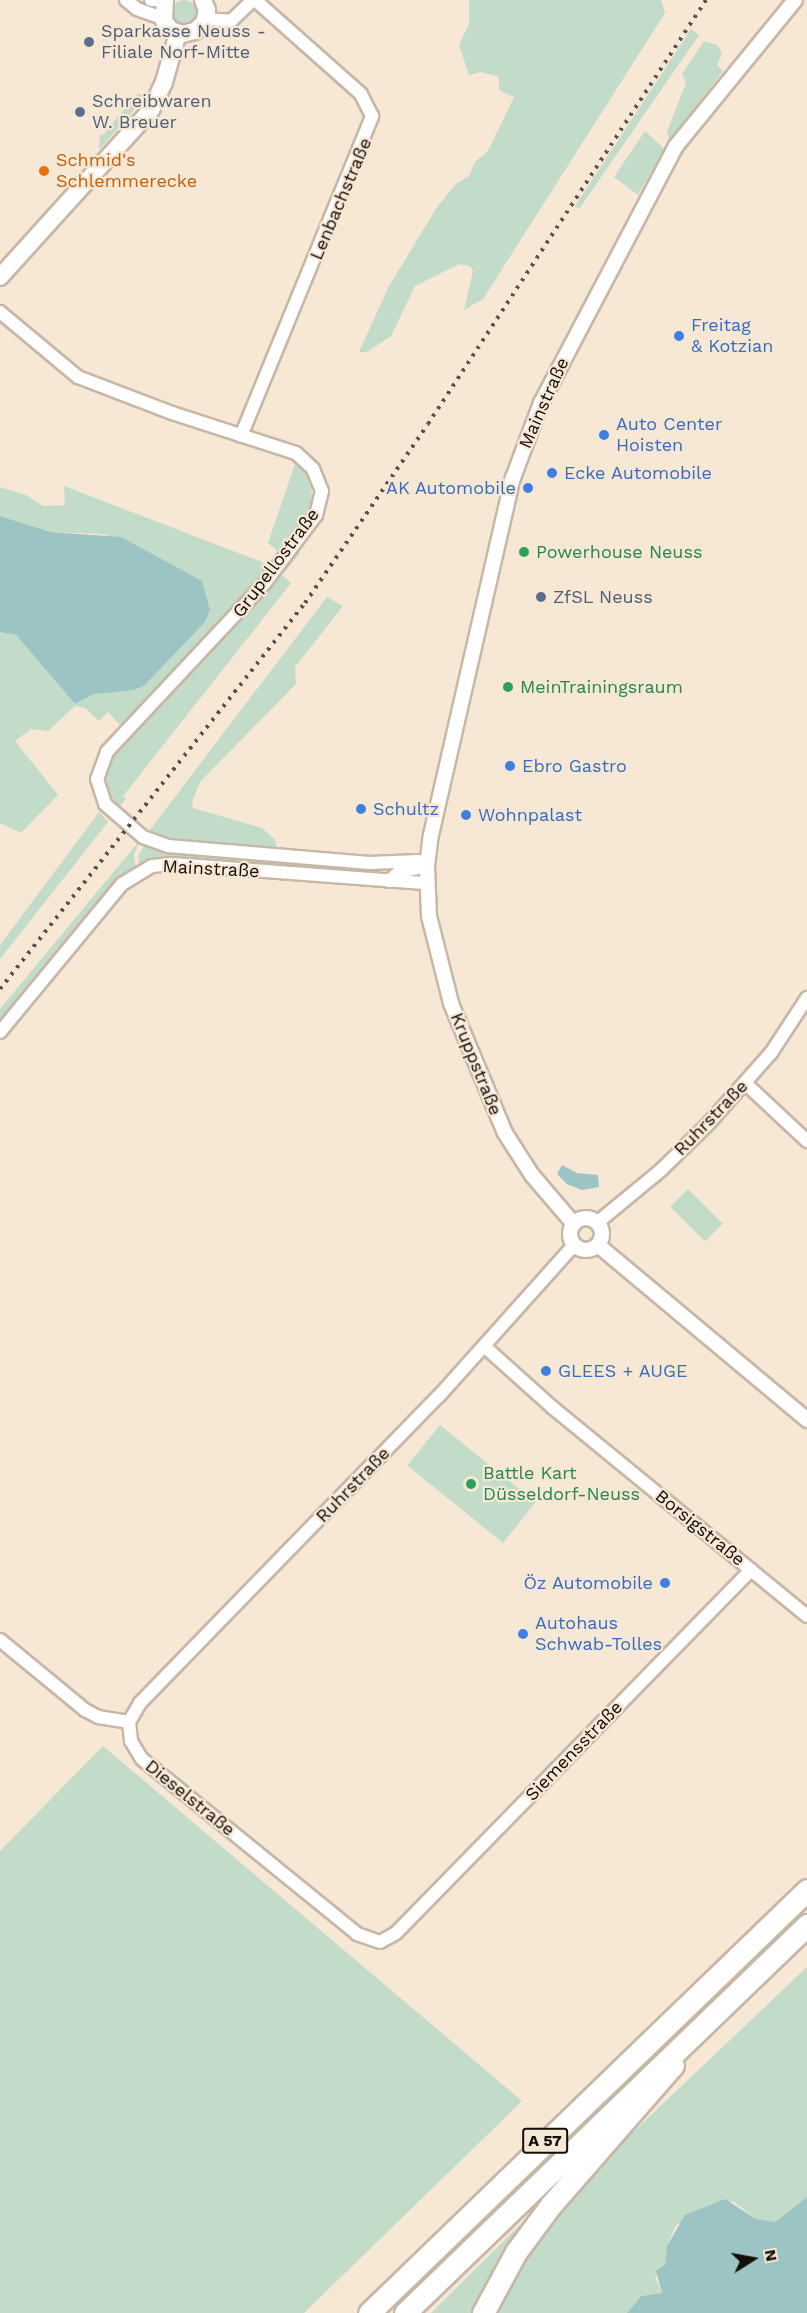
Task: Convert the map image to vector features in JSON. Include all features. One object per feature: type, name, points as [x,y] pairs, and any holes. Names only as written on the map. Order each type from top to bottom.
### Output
[{"type":"highway","name":"A 57","points":[[369,2313],[807,1890]]},
{"type":"highway","name":"A 57","points":[[405,2313],[807,1925]]},
{"type":"highway","points":[[483,2313],[516,2252],[550,2206],[659,2086],[685,2041]]},
{"type":"main road","points":[[165,0],[162,18],[178,33],[195,31],[205,19],[203,0]]},
{"type":"main road","points":[[0,277],[151,110],[178,33]]},
{"type":"street","points":[[126,0],[136,9],[162,18]]},
{"type":"street","points":[[151,0],[160,0]]},
{"type":"street","points":[[205,19],[229,22],[254,0]]},
{"type":"street","name":"Lenbachstraße","points":[[242,436],[372,116],[361,94],[254,0]]},
{"type":"street","name":"Mainstraße","points":[[0,1032],[122,885],[143,870],[172,864],[427,884],[427,866],[504,516],[541,403],[676,146],[795,0]]},
{"type":"street","name":"Grupellostraße","points":[[0,312],[78,377],[242,436],[288,450],[308,463],[320,484],[320,507],[264,584],[107,752],[97,785],[114,814],[143,837],[168,846],[369,863]]},
{"type":"street","points":[[369,863],[418,861],[427,866]]},
{"type":"street","points":[[369,863],[381,869],[389,881]]},
{"type":"street","name":"Mainstraße","points":[[389,881],[399,872],[427,866]]},
{"type":"street","name":"Kruppstraße","points":[[427,884],[430,925],[442,977],[490,1102],[520,1158],[573,1223]]},
{"type":"street","name":"Ruhrstraße","points":[[598,1222],[669,1162],[745,1083],[807,998]]},
{"type":"street","points":[[745,1083],[807,1141]]},
{"type":"street","points":[[583,1217],[598,1222],[602,1233],[598,1245],[584,1250],[574,1245],[570,1236],[573,1223],[583,1217]]},
{"type":"street","name":"Ruhrstraße","points":[[129,1722],[140,1703],[484,1346],[574,1245]]},
{"type":"street","points":[[598,1245],[807,1420]]},
{"type":"street","name":"Borsigstraße","points":[[484,1346],[553,1408],[807,1616]]},
{"type":"street","name":"Siemensstraße","points":[[396,1933],[751,1570]]},
{"type":"street","points":[[0,1640],[85,1710],[129,1722]]},
{"type":"street","name":"Dieselstraße","points":[[129,1722],[131,1741],[142,1759],[357,1934],[380,1942],[396,1933]]},
{"type":"green space","points":[[184,0],[193,3],[196,12],[193,21],[184,24],[175,21],[172,12],[175,3]]},
{"type":"green space","points":[[469,0],[661,0],[665,13],[483,299],[464,310],[473,271],[470,266],[459,264],[415,286],[391,336],[367,352],[359,352],[388,288],[437,207],[456,184],[469,176],[475,162],[488,151],[514,97],[499,90],[499,77],[481,72],[469,75],[459,45],[469,24]]},
{"type":"green space","points":[[691,29],[699,35],[579,209],[575,206]]},
{"type":"green space","points":[[704,41],[717,45],[722,53],[717,65],[723,71],[670,141],[667,132],[686,83],[682,74]]},
{"type":"green space","points":[[136,95],[146,96],[99,150],[100,134],[103,135]]},
{"type":"green space","points":[[645,131],[664,149],[638,195],[614,177]]},
{"type":"green space","points":[[296,461],[311,479],[312,505],[278,551],[268,543]]},
{"type":"green space","points":[[64,486],[270,565],[122,727],[108,712],[99,721],[85,708],[75,706],[48,731],[31,729],[15,741],[58,795],[21,833],[0,823],[0,632],[16,635],[75,704],[94,694],[145,685],[205,622],[210,610],[202,581],[104,534],[50,532],[0,516],[0,487],[26,495],[43,506],[65,505]]},
{"type":"green space","points":[[297,550],[300,553],[282,575],[291,583],[123,796],[126,799],[117,810],[103,786],[108,763],[247,614]]},
{"type":"green space","points":[[327,597],[343,606],[295,667],[296,684],[200,782],[192,802],[193,808],[262,828],[275,840],[278,851],[160,839],[151,834],[149,831]]},
{"type":"green space","points":[[99,812],[108,822],[0,959],[0,945]]},
{"type":"green space","points":[[140,840],[134,855],[136,868],[110,889],[0,1022],[0,1009]]},
{"type":"green space","points":[[146,843],[166,851],[378,875],[153,861],[140,866],[138,856]]},
{"type":"green space","points":[[688,1189],[723,1224],[705,1241],[670,1207]]},
{"type":"green space","name":"Battle Kart Düsseldorf-Neuss","points":[[440,1425],[536,1502],[503,1543],[407,1465]]},
{"type":"green space","points":[[103,1746],[522,2101],[304,2313],[0,2313],[0,1851]]},
{"type":"green space","points":[[807,1967],[807,2197],[775,2222],[756,2219],[733,2201],[676,2225],[667,2246],[665,2265],[655,2277],[662,2293],[641,2296],[627,2313],[493,2313],[524,2258],[594,2169]]},
{"type":"green space","points":[[543,2202],[507,2249],[471,2313],[431,2313]]},
{"type":"water","points":[[0,516],[50,532],[121,537],[202,581],[210,610],[205,622],[145,685],[134,690],[94,694],[75,704],[16,635],[0,632]]},
{"type":"water","points":[[562,1165],[577,1173],[598,1175],[599,1187],[582,1190],[567,1184],[557,1174]]},
{"type":"water","points":[[807,2197],[807,2313],[627,2313],[641,2296],[662,2293],[656,2271],[665,2265],[667,2246],[685,2215],[725,2199],[756,2219],[775,2222]]},
{"type":"railway","points":[[0,989],[305,603],[428,424],[706,0]]},
{"type":"place","name":"Sparkasse Neuss - Filiale Norf-Mitte","points":[[89,42]]},
{"type":"place","name":"Schreibwaren W. Breuer","points":[[80,112]]},
{"type":"place","name":"Schmid's Schlemmerecke","points":[[44,171]]},
{"type":"place","name":"Freitag & Kotzian","points":[[679,336]]},
{"type":"place","name":"Auto Center Hoisten","points":[[604,435]]},
{"type":"place","name":"Ecke Automobile","points":[[552,473]]},
{"type":"place","name":"AK Automobile","points":[[528,488]]},
{"type":"place","name":"Powerhouse Neuss","points":[[524,552]]},
{"type":"place","name":"ZfSL Neuss","points":[[541,597]]},
{"type":"place","name":"MeinTrainingsraum","points":[[508,687]]},
{"type":"place","name":"Ebro Gastro","points":[[510,766]]},
{"type":"place","name":"Schultz","points":[[361,809]]},
{"type":"place","name":"Wohnpalast","points":[[466,815]]},
{"type":"place","name":"GLEES + AUGE","points":[[546,1371]]},
{"type":"place","name":"Battle Kart Düsseldorf-Neuss","points":[[471,1484]]},
{"type":"place","name":"Öz Automobile","points":[[665,1583]]},
{"type":"place","name":"Autohaus Schwab-Tolles","points":[[523,1634]]}]
